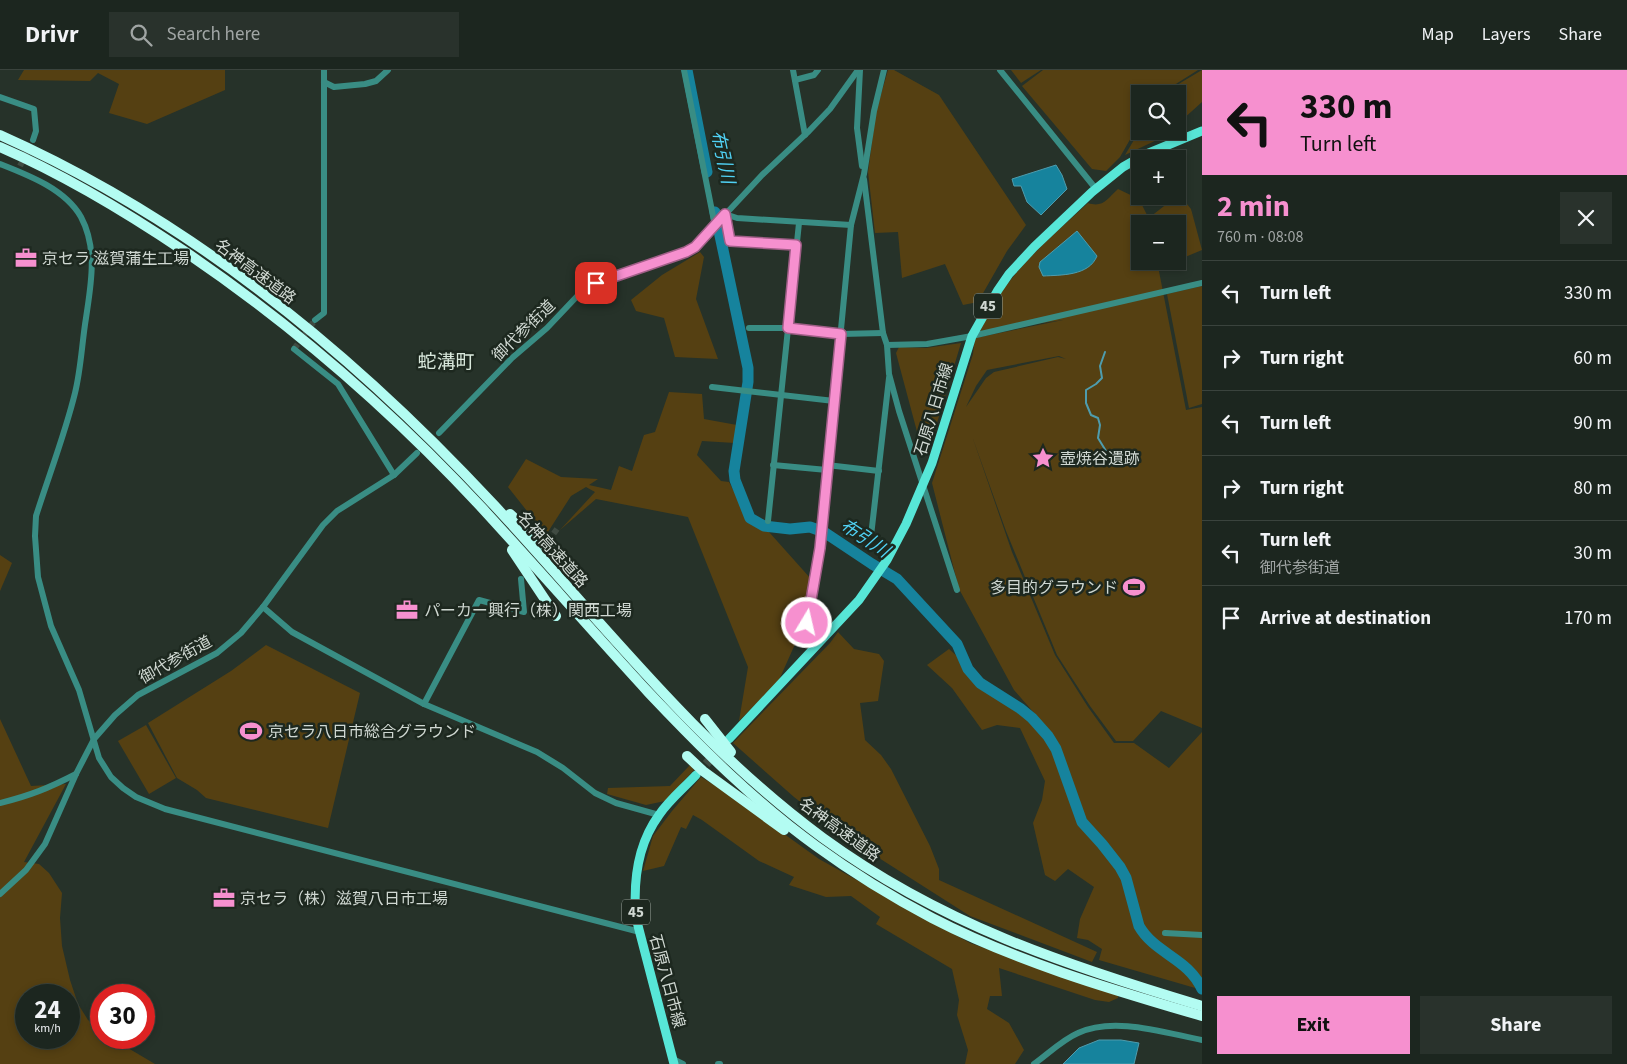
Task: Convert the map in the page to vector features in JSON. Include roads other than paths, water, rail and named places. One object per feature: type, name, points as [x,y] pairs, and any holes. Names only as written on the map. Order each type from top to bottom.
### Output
[{"type":"highway","name":"名神高速道路","points":[[0,135],[78,173],[124,199],[222,264],[318,338],[371,383],[495,505],[615,641],[703,734],[744,772],[820,836],[853,859],[940,910],[1026,948],[1119,981],[1201,1005]]},
{"type":"highway","name":"名神高速道路","points":[[0,147],[30,160],[119,209],[215,273],[312,346],[364,391],[479,505],[608,649],[695,742],[779,817],[847,868],[900,901],[980,940],[1023,958],[1116,991],[1202,1016]]},
{"type":"highway","points":[[440,449],[540,542],[559,555]]},
{"type":"highway","points":[[479,505],[485,516],[510,547],[556,616]]},
{"type":"highway","points":[[705,720],[738,759],[744,772]]},
{"type":"highway","points":[[687,756],[704,771],[828,860],[900,901]]},
{"type":"main road","name":"石原八日市線","points":[[729,739],[859,600],[881,569],[906,524],[932,463],[972,336],[1009,274],[1034,247],[1096,189],[1123,167],[1144,154],[1202,131]]},
{"type":"main road","name":"石原八日市線","points":[[674,1062],[640,932],[634,898],[638,861],[649,832],[659,814],[696,775]]},
{"type":"street","points":[[315,320],[324,313],[324,70]]},
{"type":"street","points":[[324,82],[334,87],[365,84],[376,81],[388,70]]},
{"type":"street","points":[[684,70],[716,225]]},
{"type":"street","points":[[793,70],[805,135]]},
{"type":"street","points":[[795,80],[814,75],[818,70]]},
{"type":"street","points":[[859,70],[857,128],[890,374],[956,590]]},
{"type":"street","name":"御代参街道","points":[[439,433],[512,358],[547,328],[582,291],[596,283],[686,252],[695,247],[762,175],[830,109],[859,70]]},
{"type":"street","points":[[816,647],[807,623],[821,531],[833,428],[851,225],[864,174],[874,111],[884,70]]},
{"type":"street","points":[[1000,70],[1096,189]]},
{"type":"street","points":[[0,97],[34,109],[36,131],[33,140]]},
{"type":"street","points":[[0,164],[19,168],[54,189],[68,202],[80,216],[88,233],[91,249],[92,271],[76,392],[36,516],[35,536],[38,577],[51,626],[79,690],[99,758],[111,777],[136,797],[165,809],[640,932]]},
{"type":"street","points":[[796,245],[730,241],[723,217],[851,225]]},
{"type":"street","points":[[768,521],[799,223]]},
{"type":"street","points":[[887,345],[927,344],[972,336],[1202,282]]},
{"type":"street","points":[[749,328],[788,328],[841,334],[883,333]]},
{"type":"street","points":[[294,350],[338,384],[394,475]]},
{"type":"street","points":[[871,536],[890,374]]},
{"type":"street","points":[[712,387],[834,401]]},
{"type":"street","name":"御代参街道","points":[[0,894],[26,870],[45,844],[94,738],[115,715],[138,695],[217,653],[241,633],[263,608],[312,539],[330,518],[337,511],[394,475],[417,453]]},
{"type":"street","points":[[773,465],[879,471]]},
{"type":"street","points":[[424,704],[479,600],[524,612],[522,580]]},
{"type":"street","points":[[263,608],[292,632],[424,704],[537,752],[563,768],[595,793],[616,803],[659,814]]},
{"type":"street","points":[[0,803],[48,789],[76,774]]},
{"type":"street","points":[[1166,933],[1202,935]]},
{"type":"street","points":[[1034,1064],[1079,1032],[1104,1026],[1122,1025],[1202,1040]]},
{"type":"street","points":[[674,1062],[682,1064]]},
{"type":"water","points":[[1056,165],[1067,189],[1041,215],[1027,202],[1021,186],[1014,186],[1012,179]]},
{"type":"water","points":[[1077,231],[1097,256],[1093,263],[1074,273],[1043,276],[1039,267],[1040,262]]},
{"type":"water","points":[[1099,1040],[1121,1040],[1139,1043],[1134,1064],[1063,1064],[1079,1048]]},
{"type":"waterway","name":"布引川","points":[[687,70],[707,172]]},
{"type":"waterway","name":"布引川","points":[[715,212],[748,368],[748,382],[734,471],[735,480],[750,518],[764,526],[790,529],[810,527],[824,532],[897,579],[957,644],[968,669],[980,683],[1032,718],[1048,736],[1056,749],[1082,822],[1102,844],[1126,878],[1139,926],[1154,943],[1188,970],[1202,989]]},
{"type":"waterway","points":[[1105,352],[1100,366],[1102,378],[1086,390],[1086,403],[1091,415],[1098,418],[1100,425],[1098,438],[1106,451]]},
{"type":"tunnel","points":[[20,166],[33,140]]},
{"type":"tunnel","points":[[294,349],[315,320]]},
{"type":"tunnel","points":[[543,548],[557,529]]},
{"type":"tunnel","points":[[697,774],[717,752]]},
{"type":"place","name":"京セラ 滋賀蒲生工場","points":[[26,258]]},
{"type":"place","name":"壺焼谷遺跡","points":[[1043,458]]},
{"type":"place","name":"多目的グラウンド","points":[[1134,587]]},
{"type":"place","name":"パーカー興行（株）関西工場","points":[[407,610]]},
{"type":"place","name":"京セラ八日市総合グラウンド","points":[[251,731]]},
{"type":"place","name":"京セラ（株）滋賀八日市工場","points":[[224,898]]},
{"type":"district","name":"蛇溝町","points":[[446,361]]}]
